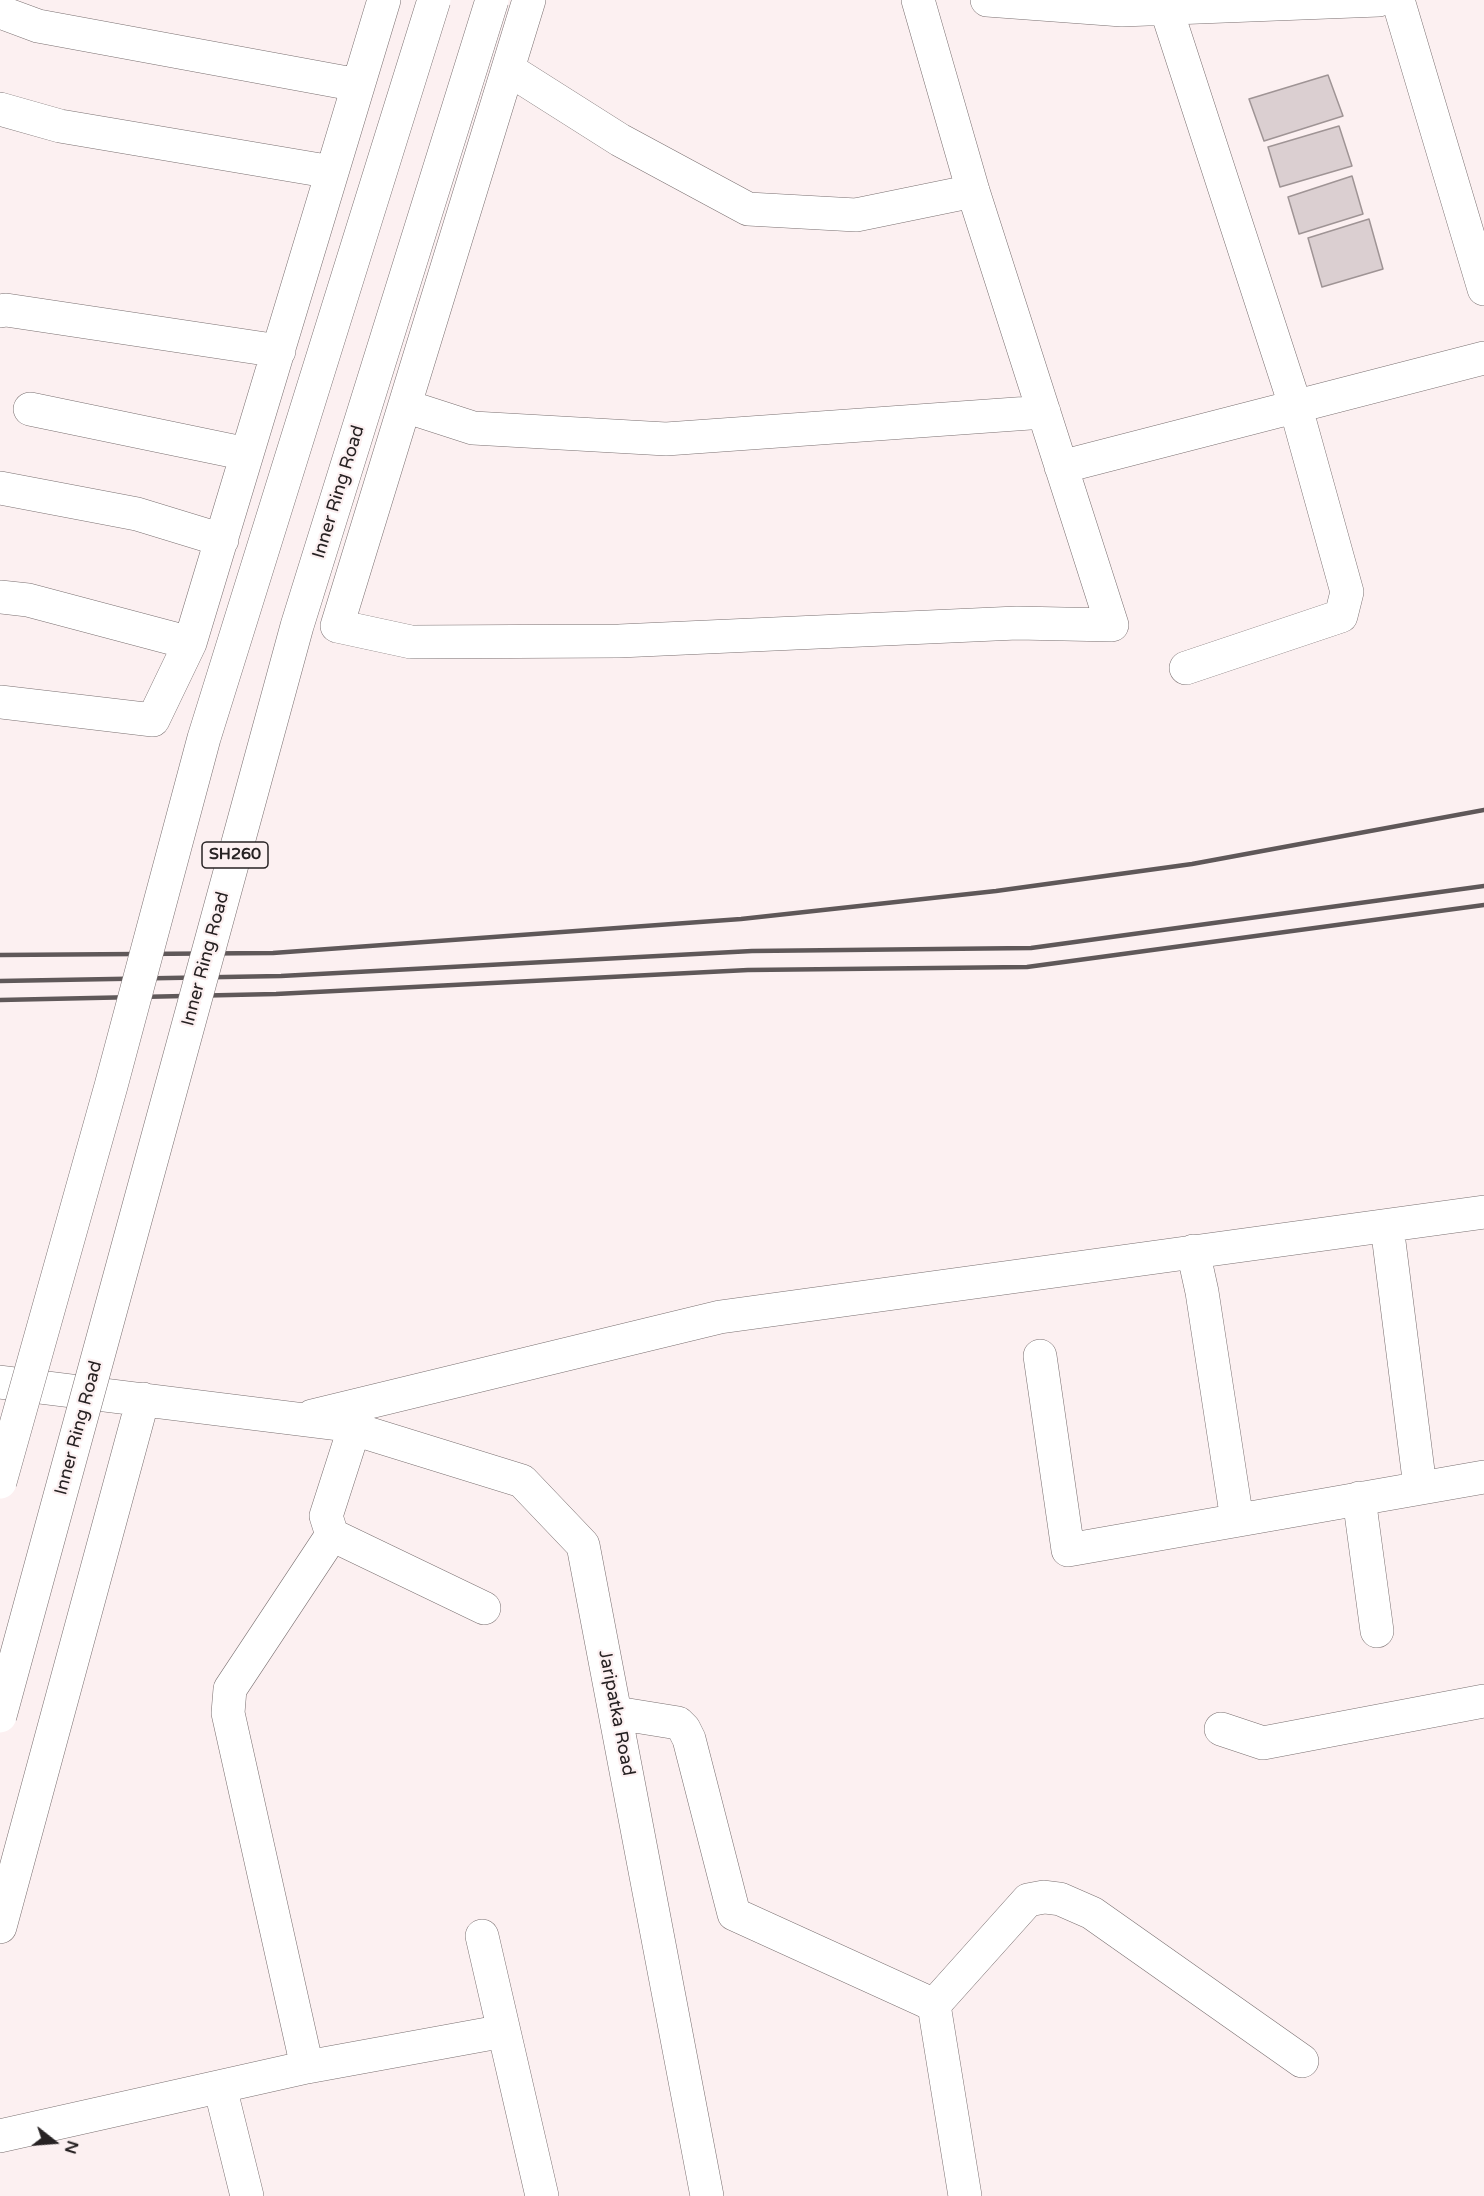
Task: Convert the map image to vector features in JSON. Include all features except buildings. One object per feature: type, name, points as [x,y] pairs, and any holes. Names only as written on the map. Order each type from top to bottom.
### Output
[{"type":"main road","name":"SH260","points":[[0,1482],[111,1086],[204,738],[434,0]]},
{"type":"main road","name":"Inner Ring Road","points":[[0,1716],[297,626],[492,0]]},
{"type":"main road","points":[[529,0],[337,626],[411,642],[619,641],[1017,623],[1112,625],[973,190],[918,0]]},
{"type":"main road","points":[[987,0],[1166,8],[1359,0]]},
{"type":"main road","points":[[1398,0],[1484,289]]},
{"type":"main road","points":[[0,702],[153,720],[190,643],[333,172],[358,85],[377,1]]},
{"type":"main road","points":[[1166,8],[1296,408],[1347,592],[1341,615],[1186,668]]},
{"type":"main road","points":[[0,12],[38,26],[358,85]]},
{"type":"main road","points":[[508,69],[620,140],[747,209],[856,215],[973,190]]},
{"type":"main road","points":[[0,109],[60,126],[333,172]]},
{"type":"main road","points":[[0,311],[6,310],[279,351]]},
{"type":"main road","points":[[1061,467],[1484,358]]},
{"type":"main road","points":[[405,406],[473,428],[666,439],[1044,412]]},
{"type":"main road","points":[[30,409],[248,454]]},
{"type":"main road","points":[[0,488],[137,514],[222,540]]},
{"type":"main road","points":[[0,597],[28,600],[190,643]]},
{"type":"main road","points":[[299,1419],[720,1317],[1484,1212]]},
{"type":"main road","points":[[1387,1226],[1420,1487]]},
{"type":"main road","points":[[1193,1251],[1202,1292],[1238,1520]]},
{"type":"main road","points":[[1040,1356],[1068,1550],[1484,1477]]},
{"type":"main road","name":"Jaripatka Road","points":[[0,1382],[338,1424],[522,1481],[583,1545],[707,2196]]},
{"type":"main road","points":[[0,1927],[143,1399]]},
{"type":"main road","points":[[354,1429],[326,1516],[332,1535],[484,1608]]},
{"type":"main road","points":[[1359,1498],[1377,1631]]},
{"type":"main road","points":[[307,2067],[228,1713],[230,1689],[332,1535]]},
{"type":"main road","points":[[1221,1729],[1263,1743],[1484,1701]]},
{"type":"main road","points":[[616,1713],[678,1723],[684,1729],[689,1739],[734,1914],[934,2005]]},
{"type":"main road","points":[[934,2005],[1028,1900],[1044,1897],[1060,1899],[1092,1912],[1302,2061]]},
{"type":"main road","points":[[482,1936],[542,2196]]},
{"type":"main road","points":[[934,2005],[966,2196]]},
{"type":"main road","points":[[0,2136],[307,2067],[504,2031]]},
{"type":"main road","points":[[220,2087],[247,2196]]},
{"type":"railway","points":[[0,955],[273,953],[741,919],[996,891],[1192,864],[1484,810]]},
{"type":"railway","points":[[0,981],[281,976],[752,951],[1031,948],[1484,886]]},
{"type":"railway","points":[[0,1000],[276,994],[748,970],[1027,967],[1484,905]]}]
